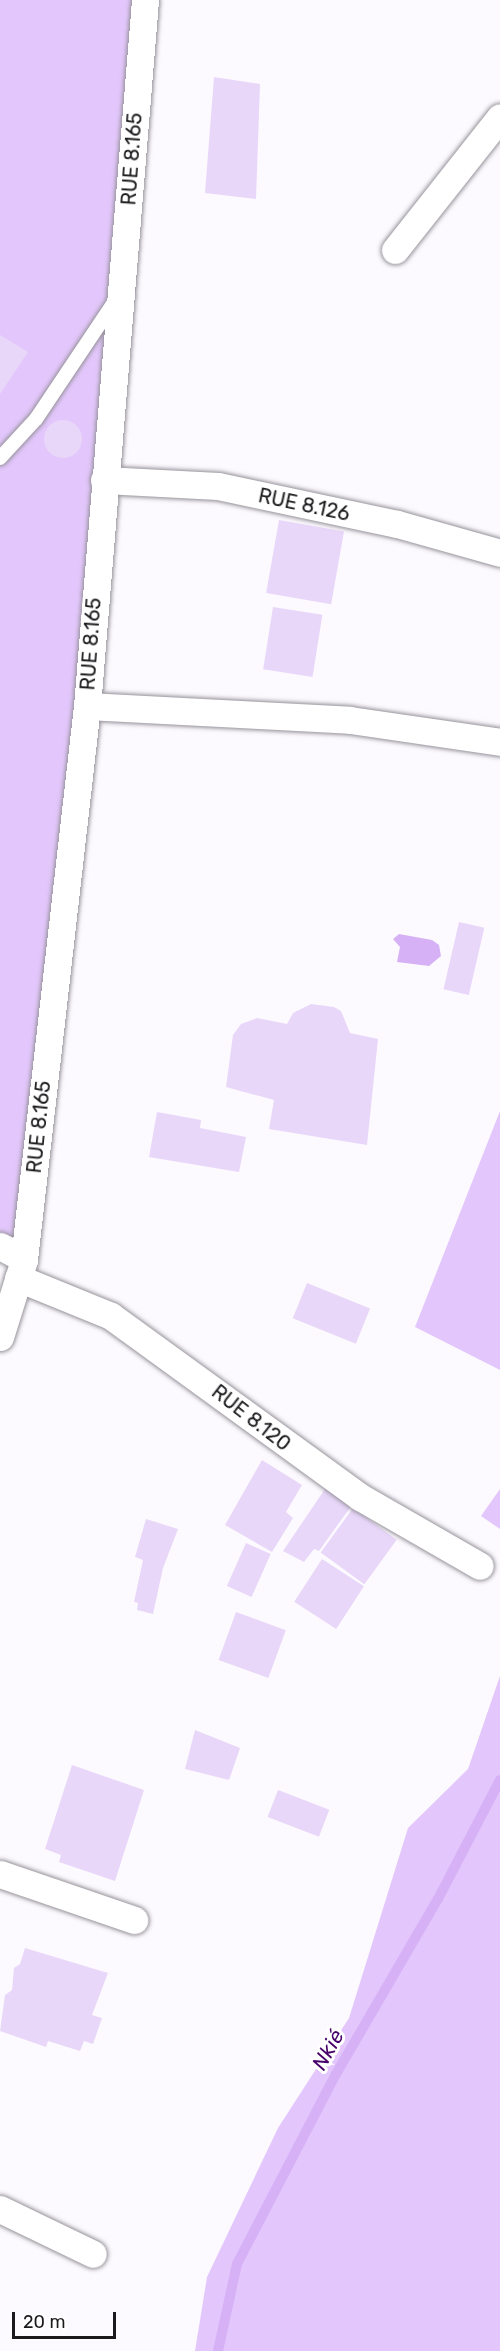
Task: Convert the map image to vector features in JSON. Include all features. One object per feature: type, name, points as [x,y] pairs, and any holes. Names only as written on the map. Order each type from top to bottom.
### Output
[{"type":"street","name":"RUE 8.165","points":[[0,1337],[21,1268],[87,706],[104,480],[123,289],[144,0]]},
{"type":"street","points":[[395,250],[500,117]]},
{"type":"street","name":"RUE 8.126","points":[[104,480],[218,486],[397,524],[500,553]]},
{"type":"street","points":[[87,706],[350,720],[500,742]]},
{"type":"street","points":[[0,1246],[21,1268]]},
{"type":"street","name":"RUE 8.120","points":[[21,1268],[111,1317],[360,1497],[480,1566]]},
{"type":"street","points":[[0,1874],[134,1920]]},
{"type":"street","points":[[0,2209],[93,2254]]},
{"type":"lane","points":[[0,458],[36,419],[123,289]]},
{"type":"shaded area","points":[[0,0],[144,0],[136,290],[121,383],[31,1255],[0,1234]]},
{"type":"shaded area","points":[[399,934],[432,940],[439,945],[441,956],[429,966],[397,962],[400,947],[393,939]]},
{"type":"shaded area","points":[[500,1111],[500,1370],[415,1327]]},
{"type":"shaded area","points":[[500,1489],[500,1529],[481,1516]]},
{"type":"shaded area","points":[[500,1676],[500,2351],[195,2351],[207,2277],[278,2128],[349,2018],[408,1828],[468,1769]]},
{"type":"building","points":[[214,77],[260,84],[256,199],[205,193]]},
{"type":"building","points":[[0,335],[28,352],[0,394]]},
{"type":"building","points":[[63,420],[70,421],[76,426],[81,432],[81,446],[76,452],[70,457],[63,458],[56,457],[50,452],[45,446],[44,439],[45,432],[50,426],[56,421]]},
{"type":"building","points":[[279,520],[344,531],[331,604],[266,593]]},
{"type":"building","points":[[273,607],[322,615],[313,677],[263,669]]},
{"type":"building","points":[[459,922],[484,928],[469,995],[443,989]]},
{"type":"building","points":[[311,1004],[334,1007],[341,1011],[350,1033],[378,1039],[367,1145],[269,1129],[274,1100],[226,1087],[233,1035],[241,1024],[257,1018],[287,1024],[293,1013]]},
{"type":"building","points":[[157,1112],[201,1120],[200,1128],[246,1137],[239,1172],[149,1157]]},
{"type":"building","points":[[307,1283],[370,1308],[356,1344],[293,1318]]},
{"type":"building","points":[[262,1460],[302,1485],[286,1512],[293,1518],[272,1552],[225,1525]]},
{"type":"building","points":[[327,1486],[352,1505],[319,1551],[314,1549],[304,1562],[283,1551]]},
{"type":"building","points":[[353,1508],[397,1540],[364,1584],[321,1552]]},
{"type":"building","points":[[146,1519],[178,1529],[163,1568],[153,1614],[137,1610],[138,1603],[134,1602],[143,1560],[135,1557]]},
{"type":"building","points":[[246,1543],[271,1554],[252,1597],[227,1586]]},
{"type":"building","points":[[322,1559],[364,1586],[336,1629],[294,1602]]},
{"type":"building","points":[[236,1612],[286,1630],[268,1678],[219,1660]]},
{"type":"building","points":[[195,1730],[240,1748],[229,1780],[185,1769]]},
{"type":"building","points":[[72,1765],[144,1790],[115,1881],[59,1862],[61,1855],[45,1849]]},
{"type":"building","points":[[278,1790],[329,1810],[319,1837],[268,1817]]},
{"type":"building","points":[[25,1948],[108,1973],[92,2015],[102,2018],[93,2044],[84,2041],[80,2051],[48,2041],[46,2047],[0,2031],[5,1995],[12,1990],[14,1968],[20,1964]]},
{"type":"waterway","name":"Nkié","points":[[218,2351],[237,2264],[336,2074],[438,1899],[500,1780]]}]
